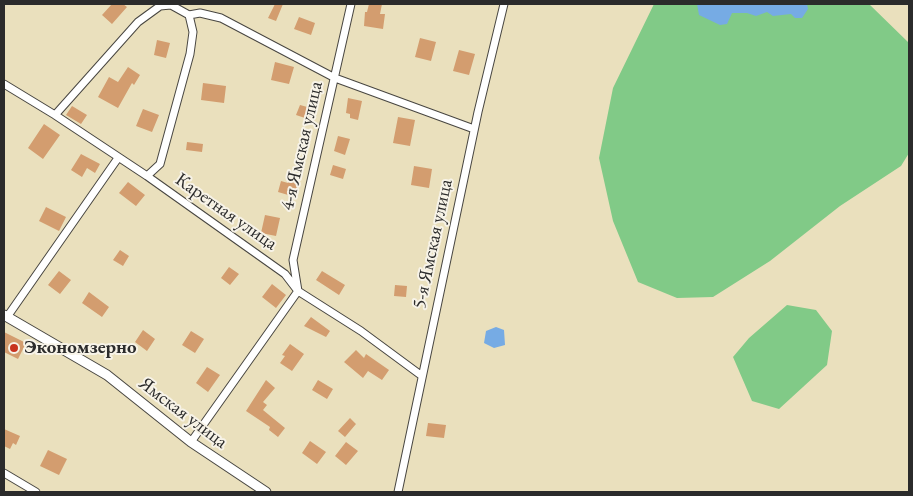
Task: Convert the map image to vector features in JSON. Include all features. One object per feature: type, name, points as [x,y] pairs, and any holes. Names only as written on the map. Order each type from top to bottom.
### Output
[{"type":"street","points":[[55,115],[138,22],[160,6],[171,4],[189,15],[200,13],[221,18],[335,78],[474,129]]},
{"type":"street","name":"4-я Ямская улица","points":[[298,291],[293,260],[351,4]]},
{"type":"street","name":"5-я Ямская улица","points":[[398,492],[474,129],[504,4]]},
{"type":"street","points":[[147,176],[160,164],[190,54],[193,32],[189,15]]},
{"type":"street","name":"Каретная улица","points":[[4,84],[55,115],[147,176],[285,274],[298,291],[361,331],[422,376]]},
{"type":"street","points":[[5,316],[118,158]]},
{"type":"street","points":[[191,442],[298,291]]},
{"type":"street","name":"Ямская улица","points":[[5,316],[107,375],[191,442],[266,492]]},
{"type":"street","points":[[4,473],[36,492]]},
{"type":"green space","points":[[654,4],[869,4],[909,43],[909,153],[901,166],[840,206],[770,261],[713,297],[677,298],[638,282],[613,221],[599,158],[613,88]]},
{"type":"green space","points":[[787,305],[816,310],[832,331],[827,365],[779,409],[752,401],[733,357],[749,338]]},
{"type":"water","points":[[697,4],[807,4],[808,9],[802,18],[795,18],[791,14],[773,16],[767,12],[756,16],[747,13],[732,13],[727,24],[720,25],[699,15]]},
{"type":"water","points":[[496,327],[504,330],[505,345],[494,348],[484,343],[486,331]]},
{"type":"building","points":[[112,4],[123,4],[127,7],[112,24],[102,15]]},
{"type":"building","points":[[275,4],[283,4],[276,21],[268,18]]},
{"type":"building","points":[[369,4],[382,4],[380,14],[385,14],[383,29],[364,26],[365,12],[367,12]]},
{"type":"building","points":[[299,17],[315,23],[311,35],[294,29]]},
{"type":"building","points":[[420,38],[436,42],[431,61],[415,57]]},
{"type":"building","points":[[157,40],[170,43],[166,58],[154,55]]},
{"type":"building","points":[[459,50],[475,54],[469,75],[453,71]]},
{"type":"building","points":[[275,62],[294,67],[289,84],[271,80]]},
{"type":"building","points":[[128,67],[140,75],[134,85],[132,83],[118,108],[98,97],[109,77],[118,82]]},
{"type":"building","points":[[203,83],[226,86],[224,103],[201,100]]},
{"type":"building","points":[[348,98],[362,101],[358,120],[350,118],[350,114],[346,113]]},
{"type":"building","points":[[300,105],[311,108],[308,119],[296,115]]},
{"type":"building","points":[[72,106],[87,115],[81,124],[66,115]]},
{"type":"building","points":[[143,109],[159,115],[152,132],[136,126]]},
{"type":"building","points":[[398,117],[415,120],[410,146],[393,143]]},
{"type":"building","points":[[44,124],[60,135],[43,159],[28,148]]},
{"type":"building","points":[[338,136],[350,139],[345,155],[334,151]]},
{"type":"building","points":[[187,142],[203,144],[202,152],[186,150]]},
{"type":"building","points":[[81,154],[100,164],[95,173],[87,168],[82,177],[71,170]]},
{"type":"building","points":[[333,165],[346,169],[343,179],[330,175]]},
{"type":"building","points":[[414,166],[432,169],[429,188],[411,185]]},
{"type":"building","points":[[289,178],[299,181],[295,197],[278,192],[281,181],[288,183]]},
{"type":"building","points":[[128,182],[145,195],[136,206],[119,193]]},
{"type":"building","points":[[46,207],[66,217],[59,231],[39,221]]},
{"type":"building","points":[[265,215],[280,218],[276,236],[261,233]]},
{"type":"building","points":[[120,250],[129,256],[123,266],[113,260]]},
{"type":"building","points":[[229,267],[239,274],[230,285],[221,278]]},
{"type":"building","points":[[59,271],[71,280],[60,294],[48,285]]},
{"type":"building","points":[[322,271],[345,285],[339,295],[316,280]]},
{"type":"building","points":[[272,284],[286,295],[276,308],[262,297]]},
{"type":"building","points":[[395,285],[407,286],[406,297],[394,296]]},
{"type":"building","points":[[89,292],[109,307],[102,317],[82,303]]},
{"type":"building","points":[[311,317],[330,331],[326,337],[304,326]]},
{"type":"building","points":[[143,330],[155,339],[147,351],[135,342]]},
{"type":"building","points":[[191,331],[204,339],[195,353],[182,345]]},
{"type":"building","name":"Экономзерно","points":[[4,332],[26,343],[18,359],[4,352]]},
{"type":"building","points":[[290,344],[304,354],[292,371],[280,363],[285,356],[282,355]]},
{"type":"building","points":[[356,350],[364,358],[366,354],[389,370],[382,380],[368,371],[363,378],[344,362]]},
{"type":"building","points":[[207,367],[220,375],[208,392],[196,383]]},
{"type":"building","points":[[266,380],[275,388],[263,402],[267,405],[263,410],[285,428],[278,437],[269,430],[270,427],[246,411]]},
{"type":"building","points":[[318,380],[333,389],[327,399],[312,390]]},
{"type":"building","points":[[350,418],[356,424],[345,437],[338,431]]},
{"type":"building","points":[[428,423],[446,425],[444,438],[426,436]]},
{"type":"building","points":[[4,429],[20,436],[16,445],[13,443],[10,449],[4,446]]},
{"type":"building","points":[[310,441],[326,452],[317,464],[302,453]]},
{"type":"building","points":[[346,442],[358,451],[346,465],[335,456]]},
{"type":"building","points":[[48,450],[67,459],[59,475],[40,466]]},
{"type":"place","name":"Экономзерно","points":[[14,348]]}]
